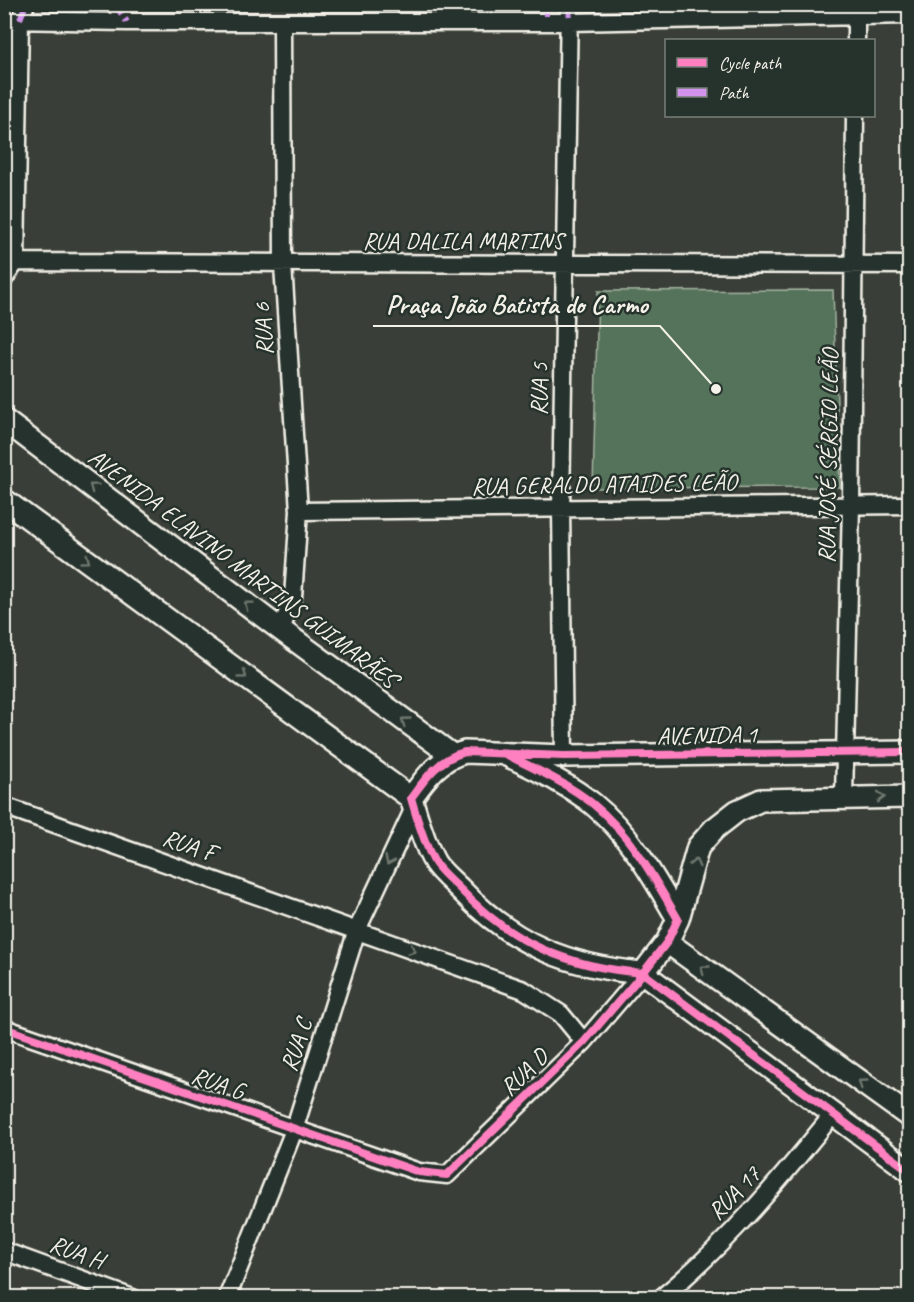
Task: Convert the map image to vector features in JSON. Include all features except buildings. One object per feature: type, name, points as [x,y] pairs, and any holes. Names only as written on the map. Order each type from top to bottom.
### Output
[{"type":"street","points":[[115,4],[127,22]]},
{"type":"street","points":[[546,4],[546,22]]},
{"type":"street","name":"RUA 5","points":[[564,756],[561,508],[569,4]]},
{"type":"street","points":[[4,279],[16,262],[17,14],[127,22],[570,22],[909,15]]},
{"type":"street","points":[[856,15],[856,39]]},
{"type":"street","name":"RUA 6","points":[[281,630],[293,597],[299,511],[283,265],[282,21]]},
{"type":"street","name":"RUA JOSÉ SÉRGIO LEÃO","points":[[844,797],[855,266],[855,117]]},
{"type":"street","name":"RUA DALILA MARTINS","points":[[16,262],[283,265],[909,266]]},
{"type":"street","name":"AVENIDA ELAVINO MARTINS GUIMARÃES","points":[[4,420],[281,630],[453,755]]},
{"type":"street","points":[[4,500],[412,803],[435,863],[494,922],[555,957],[607,970],[643,972],[909,1171]]},
{"type":"street","name":"RUA GERALDO ATAIDES LEÃO","points":[[299,511],[909,505]]},
{"type":"street","name":"AVENIDA 1","points":[[453,755],[465,752],[564,756],[909,752]]},
{"type":"street","points":[[505,754],[551,777],[593,804],[639,853],[678,919]]},
{"type":"street","points":[[412,803],[438,764],[453,755]]},
{"type":"street","points":[[643,972],[667,942],[678,919],[698,847],[714,829],[737,811],[761,800],[909,797]]},
{"type":"street","name":"RUA C","points":[[227,1298],[294,1130],[357,930],[412,803]]},
{"type":"street","name":"RUA F","points":[[4,806],[357,930]]},
{"type":"street","points":[[357,930],[524,990],[561,1014],[584,1042]]},
{"type":"street","points":[[667,942],[909,1117]]},
{"type":"street","name":"RUA D","points":[[419,1172],[447,1175],[584,1042],[643,972]]},
{"type":"street","name":"RUA G","points":[[4,1028],[419,1172]]},
{"type":"street","name":"RUA 17","points":[[661,1298],[686,1277],[774,1188],[834,1113]]},
{"type":"street","name":"RUA H","points":[[4,1251],[133,1298]]},
{"type":"green space","points":[[833,290],[840,487],[593,488],[598,291]]},
{"type":"marked path","points":[[20,19],[26,4]]},
{"type":"marked path","points":[[115,4],[127,22]]},
{"type":"marked path","points":[[546,4],[546,22]]},
{"type":"marked path","points":[[569,4],[570,22]]},
{"type":"cycle path","points":[[505,754],[562,783],[593,804],[619,829],[651,873],[678,919],[667,942],[643,973],[590,965],[543,949],[521,938],[480,908],[437,866],[424,839],[411,798],[428,776],[448,759],[465,752],[564,756],[910,752]]},
{"type":"cycle path","points":[[4,1028],[419,1172],[447,1175],[584,1042],[643,973],[910,1171]]},
{"type":"place","name":"Praça João Batista do Carmo","points":[[716,389]]}]
